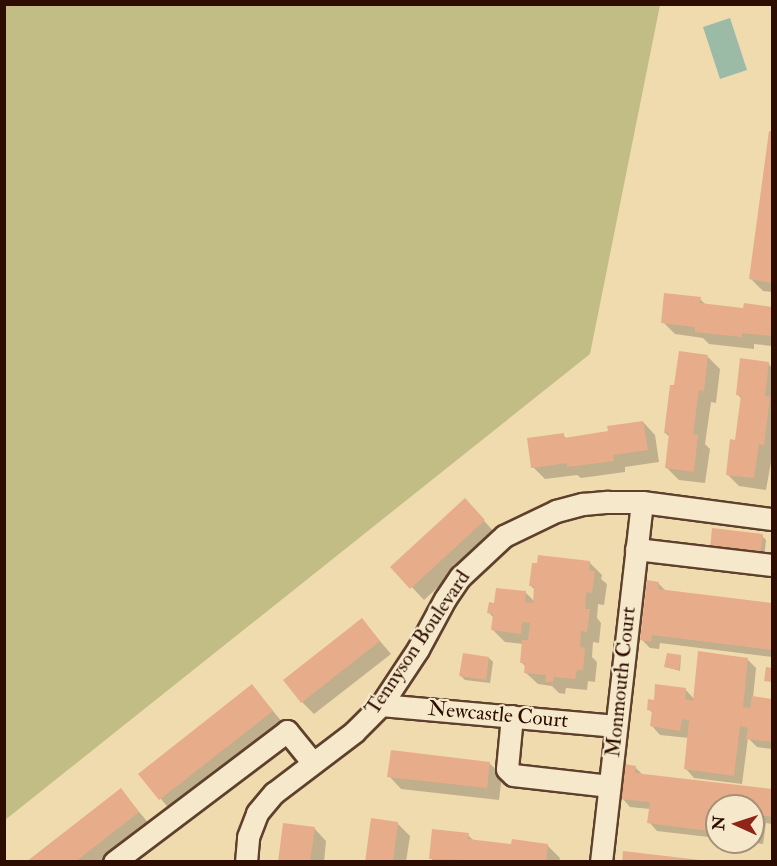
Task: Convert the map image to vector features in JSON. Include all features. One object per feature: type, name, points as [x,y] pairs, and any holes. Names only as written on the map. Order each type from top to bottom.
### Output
[{"type":"street","name":"Tennyson Boulevard","points":[[246,861],[248,837],[257,813],[274,793],[354,732],[381,705],[418,649],[444,599],[460,577],[504,536],[556,511],[583,504],[642,502],[772,519]]},
{"type":"street","name":"Monmouth Court","points":[[601,861],[642,502]]},
{"type":"street","points":[[636,549],[772,565]]},
{"type":"street","name":"Newcastle Court","points":[[381,705],[616,726]]},
{"type":"street","points":[[513,716],[507,769],[513,775],[609,786]]},
{"type":"street","points":[[114,861],[287,731],[313,763]]},
{"type":"shaded area","points":[[5,4],[660,5],[590,354],[5,820]]},
{"type":"shaded area","points":[[730,18],[747,70],[720,79],[703,27]]},
{"type":"building","points":[[769,131],[772,131],[772,283],[749,279]]},
{"type":"building","points":[[664,293],[701,297],[700,303],[743,308],[744,303],[772,307],[772,336],[742,333],[742,337],[695,332],[695,327],[661,323]]},
{"type":"building","points":[[679,351],[708,355],[704,391],[699,390],[693,434],[698,435],[694,472],[665,468],[669,433],[664,433],[670,385],[674,385]]},
{"type":"building","points":[[740,358],[769,362],[765,396],[770,397],[764,445],[759,444],[754,478],[726,475],[730,439],[735,440],[741,395],[736,395]]},
{"type":"building","points":[[643,421],[648,450],[613,455],[614,461],[567,467],[567,463],[531,468],[527,438],[564,433],[564,438],[608,431],[607,426]]},
{"type":"building","points":[[465,498],[485,520],[410,589],[390,567]]},
{"type":"building","points":[[712,528],[763,534],[760,555],[710,549]]},
{"type":"building","points":[[538,555],[590,561],[589,570],[595,571],[592,593],[586,592],[585,609],[590,609],[587,632],[581,631],[580,647],[585,648],[583,670],[577,670],[575,679],[554,677],[553,682],[545,682],[546,675],[524,673],[525,663],[520,663],[522,640],[528,640],[530,623],[522,622],[521,634],[491,630],[493,614],[487,613],[489,602],[494,603],[496,588],[526,591],[525,602],[533,603],[534,586],[529,586],[532,563],[537,563]]},
{"type":"building","points":[[647,580],[659,582],[658,589],[772,603],[772,650],[652,635],[651,642],[640,640]]},
{"type":"building","points":[[362,618],[380,641],[301,703],[283,680]]},
{"type":"building","points":[[698,651],[748,658],[743,707],[750,708],[752,696],[772,699],[772,742],[746,739],[748,728],[740,726],[734,776],[684,769],[689,720],[682,719],[680,731],[650,726],[652,711],[647,710],[648,699],[654,700],[655,684],[686,688],[685,699],[693,701]]},
{"type":"building","points":[[463,653],[489,657],[486,680],[459,676]]},
{"type":"building","points":[[667,653],[681,655],[679,670],[664,667]]},
{"type":"building","points":[[766,667],[772,668],[772,682],[764,681]]},
{"type":"building","points":[[252,684],[273,711],[159,800],[138,774]]},
{"type":"building","points":[[391,750],[490,762],[487,788],[387,777]]},
{"type":"building","points":[[625,764],[636,766],[635,773],[772,789],[772,817],[765,816],[765,794],[705,794],[705,830],[647,823],[650,802],[620,799]]},
{"type":"building","points":[[121,788],[139,812],[75,862],[26,862]]},
{"type":"building","points":[[371,818],[398,822],[393,862],[365,862]]},
{"type":"building","points":[[283,823],[315,827],[310,862],[278,862]]},
{"type":"building","points":[[432,829],[469,833],[468,839],[511,844],[512,839],[548,844],[546,862],[429,859]]},
{"type":"building","points":[[623,851],[700,860],[700,862],[622,862]]}]
